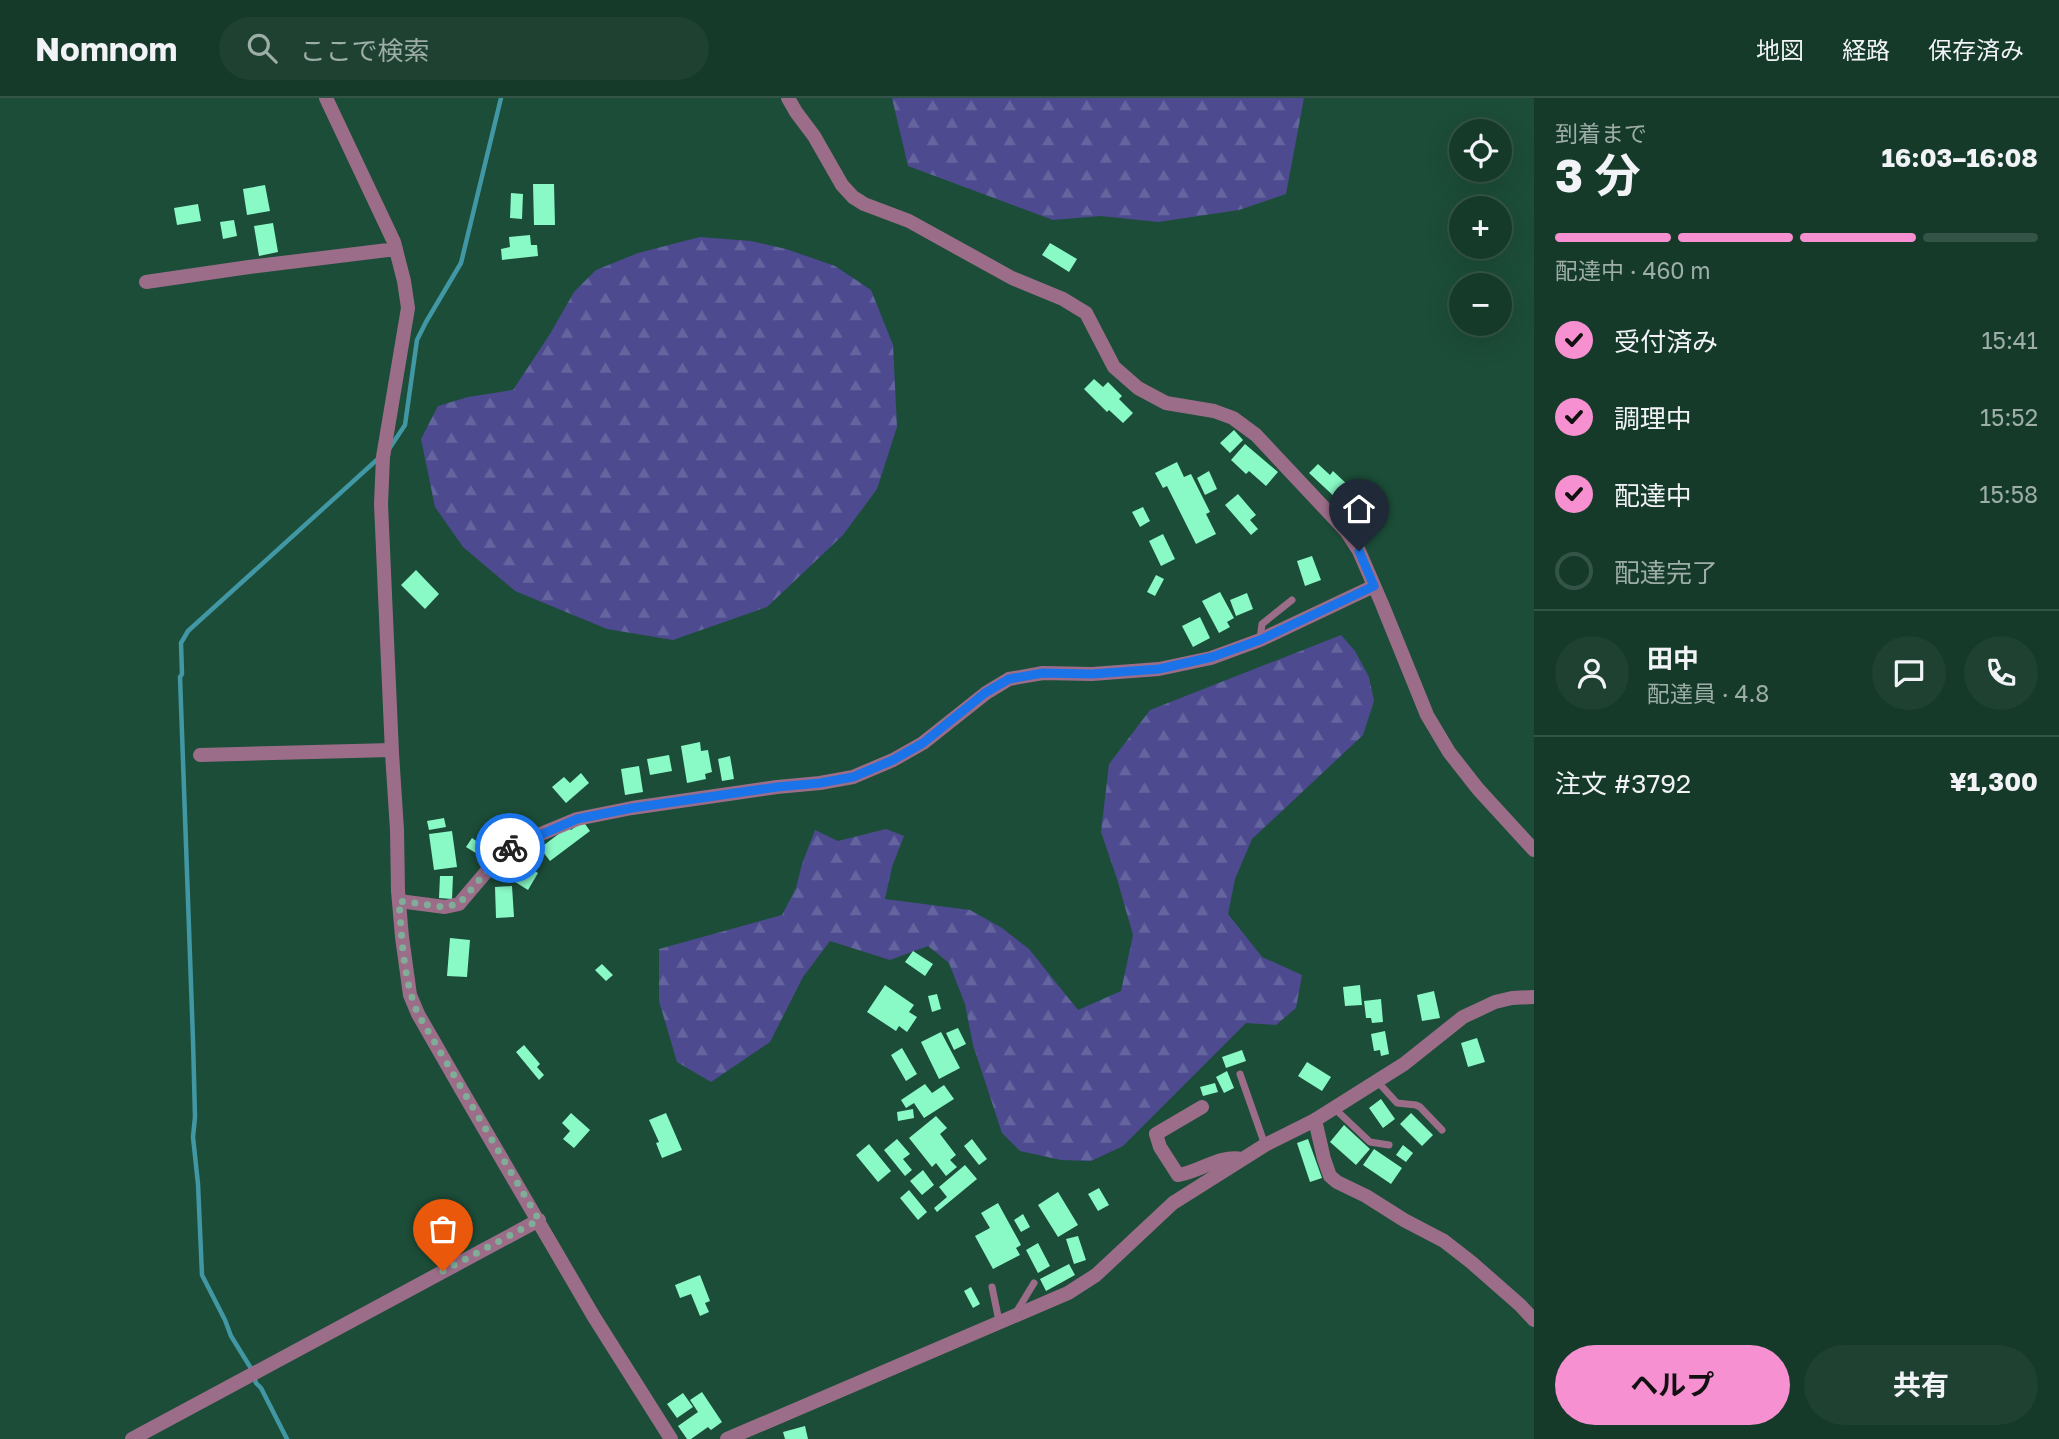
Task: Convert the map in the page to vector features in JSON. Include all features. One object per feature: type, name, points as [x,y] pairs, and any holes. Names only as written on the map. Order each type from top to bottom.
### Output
[{"type":"street","points":[[326,98],[390,232],[404,281],[408,308],[383,457],[381,504],[399,901],[410,995],[418,1014],[594,1317],[671,1439]]},
{"type":"street","points":[[788,98],[842,185],[853,197],[864,204],[909,221],[1012,278],[1063,299],[1086,313],[1114,367],[1138,388],[1166,403],[1214,411],[1233,418],[1256,436],[1346,531],[1359,551],[1427,715],[1448,752],[1534,850]]},
{"type":"street","points":[[146,282],[396,249]]},
{"type":"street","points":[[399,901],[444,907],[459,904],[503,852],[577,819],[632,808],[853,777],[893,760],[923,743],[985,693],[1009,679],[1043,673],[1092,674],[1159,669],[1212,657],[1260,640],[1374,586]]},
{"type":"street","points":[[200,755],[391,750]]},
{"type":"street","points":[[727,1439],[1068,1293],[1096,1275],[1173,1203],[1265,1144],[1315,1120],[1404,1065],[1462,1017],[1495,1002],[1534,997]]},
{"type":"street","points":[[1202,1107],[1156,1134],[1160,1147],[1178,1175],[1231,1157],[1242,1159]]},
{"type":"street","points":[[1315,1120],[1324,1159],[1330,1175],[1337,1182],[1444,1241],[1534,1320]]},
{"type":"street","points":[[132,1439],[539,1220]]},
{"type":"lane","points":[[1260,640],[1262,624],[1292,600]]},
{"type":"lane","points":[[1240,1074],[1265,1144]]},
{"type":"lane","points":[[1376,1081],[1397,1103],[1420,1107],[1442,1130]]},
{"type":"lane","points":[[1333,1108],[1370,1142],[1389,1146]]},
{"type":"lane","points":[[1015,1315],[1034,1283]]},
{"type":"lane","points":[[992,1287],[999,1321]]},
{"type":"green space","points":[[892,98],[1304,98],[1286,194],[1239,210],[1158,222],[1101,216],[1053,220],[908,166]]},
{"type":"green space","points":[[700,237],[751,241],[786,249],[835,266],[871,290],[893,345],[897,427],[877,489],[843,535],[767,607],[673,640],[607,629],[515,591],[463,547],[435,507],[421,439],[438,406],[468,397],[513,390],[574,292],[596,270],[638,253]]},
{"type":"green space","points":[[1341,635],[1355,651],[1369,677],[1374,701],[1363,735],[1252,839],[1235,879],[1228,914],[1262,957],[1302,975],[1296,1008],[1276,1025],[1246,1023],[1123,1146],[1091,1161],[1061,1160],[1020,1151],[1002,1133],[973,1045],[965,1004],[949,963],[928,946],[890,960],[830,941],[803,977],[770,1042],[711,1082],[677,1062],[659,1001],[659,949],[782,915],[796,888],[815,830],[838,841],[886,829],[904,836],[892,867],[885,899],[970,910],[1002,928],[1029,949],[1078,1010],[1121,991],[1133,935],[1101,832],[1109,764],[1150,710]]},
{"type":"building","points":[[533,184],[554,184],[555,225],[534,225]]},
{"type":"building","points":[[265,185],[270,211],[247,215],[243,189]]},
{"type":"building","points":[[511,193],[523,194],[522,219],[510,218]]},
{"type":"building","points":[[198,204],[201,221],[177,225],[174,208]]},
{"type":"building","points":[[234,220],[237,236],[223,239],[220,222]]},
{"type":"building","points":[[273,223],[278,252],[259,256],[254,226]]},
{"type":"building","points":[[530,235],[531,245],[537,245],[538,256],[502,260],[501,249],[510,247],[509,237]]},
{"type":"building","points":[[1050,243],[1077,259],[1069,272],[1042,255]]},
{"type":"building","points":[[1094,379],[1103,387],[1108,382],[1122,396],[1119,399],[1133,413],[1123,423],[1109,410],[1107,412],[1084,389]]},
{"type":"building","points":[[1234,430],[1243,440],[1230,453],[1220,443]]},
{"type":"building","points":[[1245,444],[1278,472],[1266,486],[1249,471],[1246,474],[1231,460]]},
{"type":"building","points":[[1177,462],[1184,477],[1191,474],[1210,512],[1206,514],[1216,534],[1196,544],[1167,486],[1163,488],[1155,473]]},
{"type":"building","points":[[1318,464],[1330,475],[1333,471],[1350,487],[1338,500],[1309,473]]},
{"type":"building","points":[[1209,471],[1217,489],[1205,495],[1197,478]]},
{"type":"building","points":[[1238,494],[1256,515],[1250,520],[1258,529],[1251,535],[1225,505]]},
{"type":"building","points":[[1143,507],[1150,521],[1140,527],[1132,512]]},
{"type":"building","points":[[1163,534],[1175,559],[1161,566],[1149,541]]},
{"type":"building","points":[[1312,556],[1321,580],[1305,586],[1297,561]]},
{"type":"building","points":[[416,570],[439,594],[425,609],[401,585]]},
{"type":"building","points":[[1156,575],[1164,579],[1155,596],[1147,592]]},
{"type":"building","points":[[1220,592],[1234,618],[1227,622],[1230,627],[1219,633],[1202,601]]},
{"type":"building","points":[[1247,593],[1253,609],[1236,616],[1230,600]]},
{"type":"building","points":[[1200,617],[1210,638],[1193,647],[1182,626]]},
{"type":"building","points":[[700,742],[701,751],[708,750],[712,772],[705,774],[706,779],[687,783],[681,746]]},
{"type":"building","points":[[669,755],[672,771],[650,775],[647,759]]},
{"type":"building","points":[[730,756],[734,779],[722,781],[718,759]]},
{"type":"building","points":[[639,766],[643,792],[625,795],[621,769]]},
{"type":"building","points":[[581,773],[589,783],[566,803],[552,787],[564,777],[570,783]]},
{"type":"building","points":[[444,818],[446,827],[429,830],[427,821]]},
{"type":"building","points":[[583,821],[590,831],[550,861],[540,848],[568,827],[571,830]]},
{"type":"building","points":[[452,831],[457,867],[434,870],[429,834]]},
{"type":"building","points":[[472,838],[489,850],[484,858],[466,847]]},
{"type":"building","points":[[510,855],[538,873],[528,890],[499,872]]},
{"type":"building","points":[[440,876],[453,876],[452,899],[439,898]]},
{"type":"building","points":[[512,886],[514,917],[496,918],[495,887]]},
{"type":"building","points":[[450,938],[470,940],[467,977],[447,976]]},
{"type":"building","points":[[913,951],[933,964],[925,976],[905,962]]},
{"type":"building","points":[[602,964],[613,975],[606,981],[595,970]]},
{"type":"building","points":[[885,985],[914,1005],[909,1012],[917,1017],[907,1032],[899,1026],[896,1031],[867,1012]]},
{"type":"building","points":[[1360,985],[1362,1005],[1345,1006],[1343,987]]},
{"type":"building","points":[[1434,991],[1440,1018],[1422,1021],[1417,995]]},
{"type":"building","points":[[937,994],[941,1009],[932,1012],[928,996]]},
{"type":"building","points":[[1381,999],[1383,1022],[1372,1023],[1371,1018],[1366,1018],[1364,1001]]},
{"type":"building","points":[[958,1028],[966,1044],[954,1050],[946,1033]]},
{"type":"building","points":[[1385,1031],[1389,1054],[1381,1056],[1380,1050],[1374,1051],[1371,1034]]},
{"type":"building","points":[[941,1032],[960,1068],[939,1079],[921,1042]]},
{"type":"building","points":[[1477,1038],[1485,1062],[1468,1067],[1461,1043]]},
{"type":"building","points":[[524,1045],[540,1064],[537,1067],[544,1075],[539,1080],[516,1052]]},
{"type":"building","points":[[902,1048],[917,1074],[906,1081],[891,1055]]},
{"type":"building","points":[[1242,1050],[1246,1061],[1226,1068],[1222,1057]]},
{"type":"building","points":[[1307,1062],[1331,1077],[1322,1091],[1298,1076]]},
{"type":"building","points":[[1227,1071],[1234,1088],[1224,1093],[1216,1077]]},
{"type":"building","points":[[1215,1083],[1218,1092],[1203,1096],[1200,1087]]},
{"type":"building","points":[[925,1084],[932,1093],[944,1085],[954,1099],[924,1118],[914,1103],[906,1108],[901,1100]]},
{"type":"building","points":[[1381,1099],[1395,1119],[1383,1128],[1369,1108]]},
{"type":"building","points":[[913,1109],[914,1118],[898,1121],[897,1112]]},
{"type":"building","points":[[571,1113],[590,1130],[574,1148],[563,1139],[570,1131],[562,1123]]},
{"type":"building","points":[[666,1113],[682,1150],[662,1158],[656,1143],[659,1142],[649,1120]]},
{"type":"building","points":[[1411,1113],[1433,1135],[1422,1146],[1400,1124]]},
{"type":"building","points":[[936,1116],[947,1128],[940,1134],[956,1155],[950,1160],[957,1167],[946,1176],[936,1163],[932,1167],[909,1138]]},
{"type":"building","points":[[1344,1125],[1370,1149],[1356,1165],[1330,1142]]},
{"type":"building","points":[[897,1139],[910,1154],[903,1159],[912,1170],[905,1176],[884,1150]]},
{"type":"building","points":[[972,1139],[987,1159],[979,1165],[964,1146]]},
{"type":"building","points":[[1308,1139],[1322,1178],[1310,1182],[1297,1143]]},
{"type":"building","points":[[869,1144],[891,1171],[878,1182],[856,1155]]},
{"type":"building","points":[[1403,1145],[1413,1153],[1406,1162],[1396,1155]]},
{"type":"building","points":[[1374,1149],[1402,1168],[1391,1184],[1363,1165]]},
{"type":"building","points":[[965,1165],[977,1179],[937,1212],[934,1208],[947,1197],[939,1187]]},
{"type":"building","points":[[923,1170],[934,1185],[922,1195],[910,1181]]},
{"type":"building","points":[[1099,1188],[1109,1205],[1098,1211],[1088,1194]]},
{"type":"building","points":[[909,1190],[927,1212],[918,1220],[900,1198]]},
{"type":"building","points":[[1058,1192],[1078,1225],[1058,1237],[1038,1205]]},
{"type":"building","points":[[998,1203],[1021,1245],[1016,1248],[1020,1255],[993,1269],[975,1236],[990,1228],[981,1213]]},
{"type":"building","points":[[1023,1214],[1030,1227],[1021,1232],[1014,1220]]},
{"type":"building","points":[[1078,1236],[1086,1260],[1074,1264],[1066,1239]]},
{"type":"building","points":[[1038,1243],[1050,1266],[1038,1273],[1026,1250]]},
{"type":"building","points":[[1069,1264],[1075,1275],[1046,1291],[1040,1279]]},
{"type":"building","points":[[700,1275],[710,1301],[705,1303],[709,1312],[700,1316],[691,1294],[680,1298],[675,1285]]},
{"type":"building","points":[[971,1287],[980,1304],[973,1308],[964,1291]]},
{"type":"building","points":[[702,1392],[722,1422],[711,1430],[708,1427],[687,1439],[678,1426],[698,1412],[690,1400]]},
{"type":"building","points":[[683,1393],[693,1407],[677,1418],[667,1404]]},
{"type":"building","points":[[805,1426],[808,1439],[785,1439],[783,1432]]},
{"type":"waterway","points":[[389,449],[405,425],[417,340],[461,263],[501,98]]},
{"type":"waterway","points":[[287,1439],[256,1383],[252,1370],[231,1336],[202,1275],[193,1137],[195,1117],[181,643],[188,631],[380,457]]},
{"type":"way so far","points":[[443,1271],[539,1220],[418,1014],[410,995],[399,901],[444,907],[459,904],[503,852],[510,848]]},
{"type":"route","points":[[510,848],[577,819],[632,808],[853,777],[893,760],[923,743],[985,693],[1009,679],[1023,675],[1159,669],[1212,657],[1260,640],[1374,586],[1359,551]]}]
